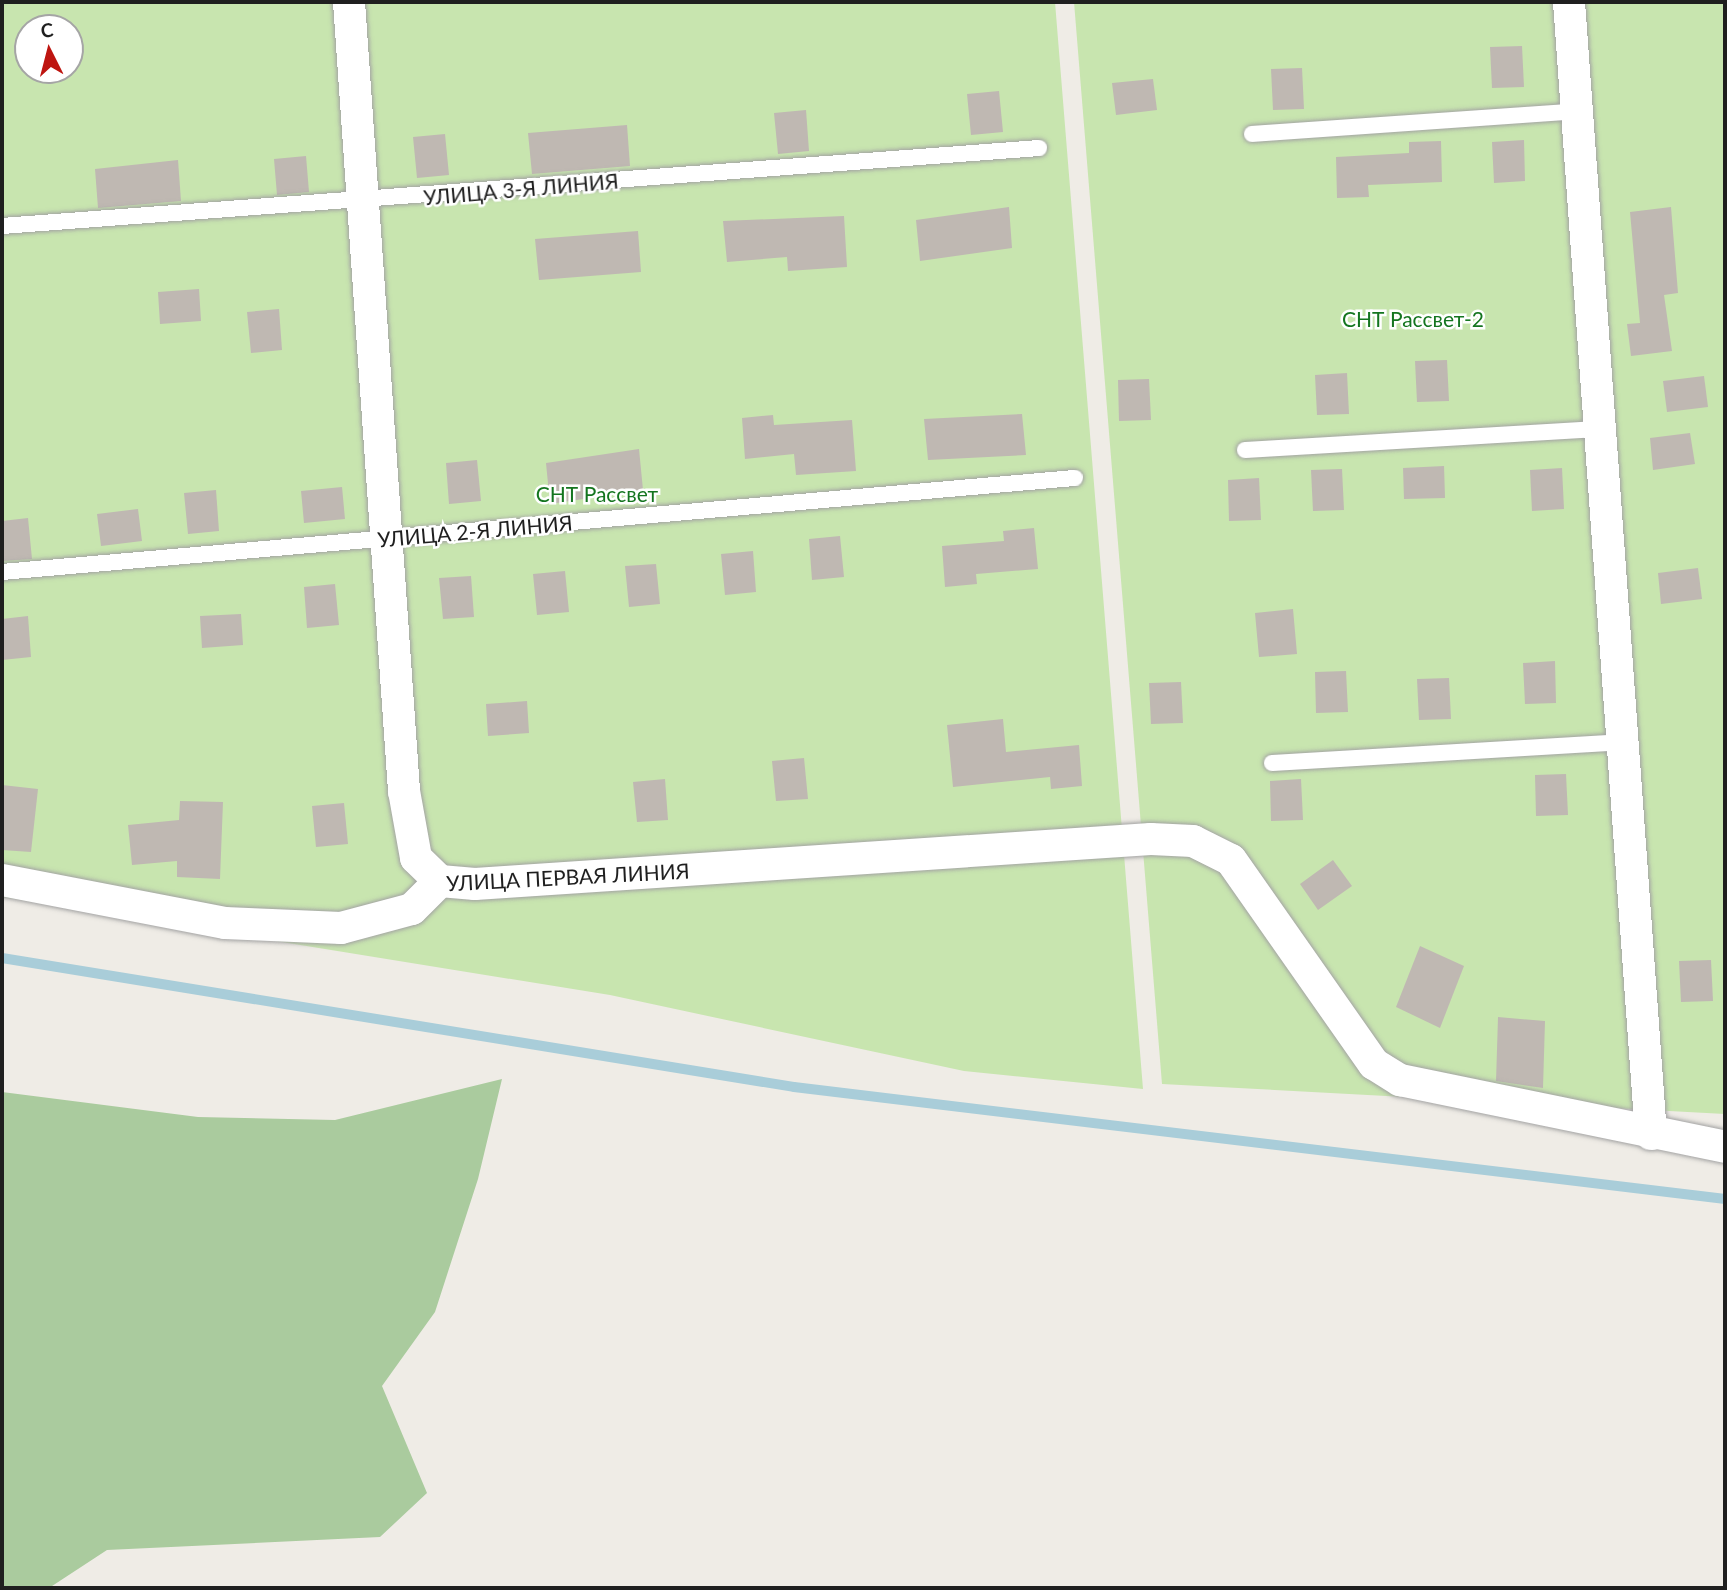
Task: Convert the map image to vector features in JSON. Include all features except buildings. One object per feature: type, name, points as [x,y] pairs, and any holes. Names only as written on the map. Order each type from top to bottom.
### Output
[{"type":"street","points":[[349,2],[367,201],[386,540],[404,791],[415,858],[440,881]]},
{"type":"street","points":[[1569,2],[1625,743],[1651,1134]]},
{"type":"street","name":"УЛИЦА ПЕРВАЯ ЛИНИЯ","points":[[2,880],[225,923],[341,928],[412,909],[440,881],[475,884],[1151,839],[1193,841],[1231,860],[1374,1064],[1400,1080],[1651,1134],[1725,1147]]},
{"type":"lane","points":[[1252,134],[1578,111]]},
{"type":"lane","name":"УЛИЦА 3-Я ЛИНИЯ","points":[[2,226],[367,201],[1039,148]]},
{"type":"lane","points":[[1245,450],[1602,429]]},
{"type":"lane","name":"УЛИЦА 2-Я ЛИНИЯ","points":[[2,572],[1074,478]]},
{"type":"lane","points":[[1272,763],[1625,743]]},
{"type":"green space","name":"СНТ Рассвет","points":[[2,2],[1055,2],[1143,1089],[964,1071],[610,995],[2,897]]},
{"type":"green space","name":"СНТ Рассвет-2","points":[[1074,2],[1725,2],[1725,1114],[1162,1084]]},
{"type":"green space","points":[[502,1079],[478,1179],[435,1312],[382,1386],[427,1493],[380,1537],[107,1550],[49,1588],[2,1588],[2,1092],[198,1117],[335,1120]]},
{"type":"waterway","points":[[2,958],[794,1087],[1725,1199]]}]
